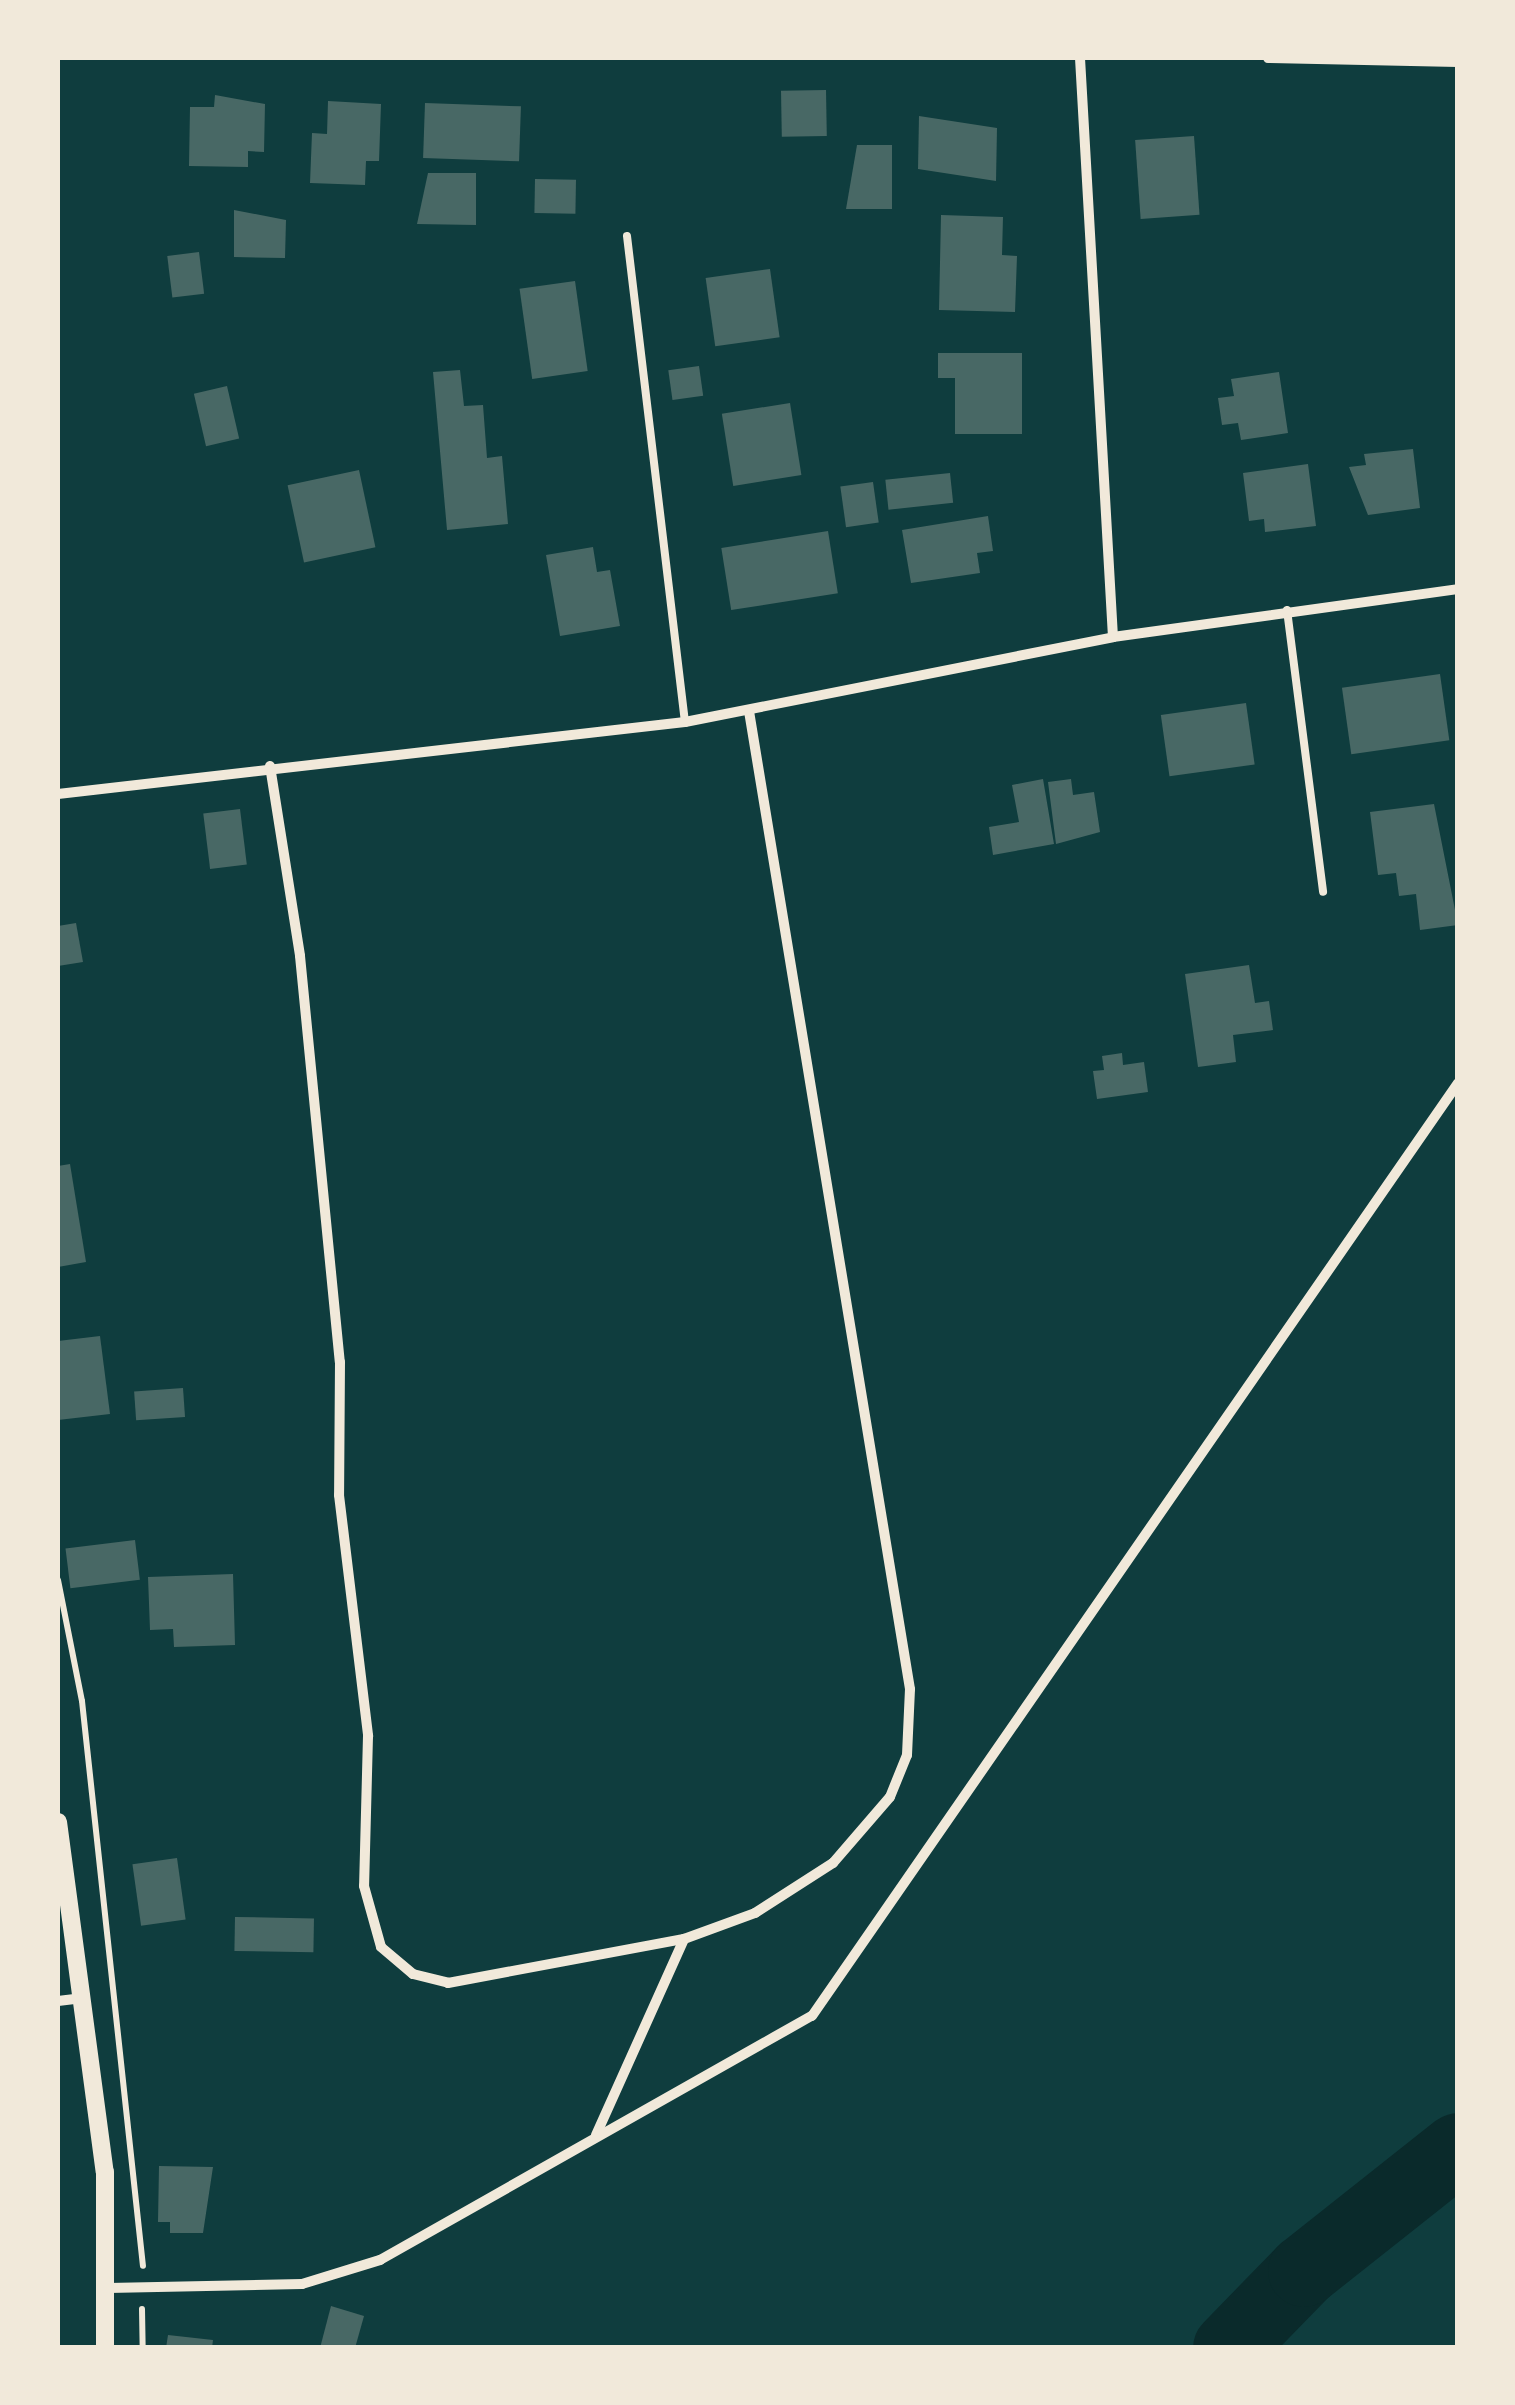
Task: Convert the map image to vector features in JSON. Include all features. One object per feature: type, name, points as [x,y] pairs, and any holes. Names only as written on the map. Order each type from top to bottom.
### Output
[{"type":"street","points":[[1080,58],[1113,637]]},
{"type":"street","points":[[1268,58],[1458,62]]},
{"type":"street","points":[[58,794],[270,766],[686,722],[1113,637],[1458,589]]},
{"type":"street","points":[[270,766],[300,956],[340,1362],[338,1495],[368,1736],[364,1886],[381,1947],[413,1974],[448,1983],[684,1939],[755,1913],[832,1864],[890,1797],[908,1756],[910,1689],[749,712]]},
{"type":"street","points":[[108,2288],[302,2284],[380,2260],[812,2016],[1458,1083]]},
{"type":"street","points":[[58,1822],[105,2172],[108,2288],[104,2348]]},
{"type":"street","points":[[596,2135],[684,1939]]},
{"type":"street","points":[[58,2001],[83,1998]]},
{"type":"lane","points":[[627,236],[686,722]]},
{"type":"lane","points":[[1287,610],[1323,892]]},
{"type":"path","points":[[58,1580],[82,1701],[145,2226],[143,2348]]},
{"type":"building","points":[[826,90],[827,136],[782,137],[781,91]]},
{"type":"building","points":[[215,95],[265,104],[264,152],[248,151],[248,167],[189,166],[190,107],[214,107]]},
{"type":"building","points":[[328,101],[381,104],[379,161],[366,161],[365,185],[310,183],[312,133],[327,134]]},
{"type":"building","points":[[425,103],[521,106],[519,161],[423,158]]},
{"type":"building","points":[[919,116],[997,128],[996,181],[918,169]]},
{"type":"building","points":[[1194,136],[1200,215],[1141,219],[1135,140]]},
{"type":"building","points":[[857,145],[892,145],[892,209],[846,209]]},
{"type":"building","points":[[428,173],[476,173],[476,225],[417,224]]},
{"type":"building","points":[[535,179],[576,180],[575,214],[534,213]]},
{"type":"building","points":[[234,210],[286,220],[285,258],[234,257]]},
{"type":"building","points":[[941,215],[1003,217],[1002,255],[1017,256],[1015,312],[939,310]]},
{"type":"building","points":[[199,252],[204,294],[172,298],[167,256]]},
{"type":"building","points":[[770,269],[780,337],[715,346],[706,278]]},
{"type":"building","points":[[575,281],[588,371],[532,379],[520,289]]},
{"type":"building","points":[[938,353],[1022,353],[1022,434],[955,434],[955,378],[938,378]]},
{"type":"building","points":[[699,366],[703,396],[672,400],[668,370]]},
{"type":"building","points":[[460,370],[464,406],[483,405],[487,458],[502,456],[508,524],[447,530],[433,372]]},
{"type":"building","points":[[1279,372],[1288,433],[1241,440],[1238,423],[1222,425],[1218,398],[1234,396],[1231,379]]},
{"type":"building","points":[[227,386],[239,439],[206,446],[194,394]]},
{"type":"building","points":[[790,403],[801,475],[733,486],[722,414]]},
{"type":"building","points":[[1413,449],[1420,508],[1368,515],[1349,467],[1366,465],[1364,454]]},
{"type":"building","points":[[1308,464],[1316,526],[1265,532],[1264,519],[1249,521],[1243,473]]},
{"type":"building","points":[[359,470],[375,547],[304,562],[288,485]]},
{"type":"building","points":[[950,473],[953,503],[888,510],[885,480]]},
{"type":"building","points":[[873,482],[879,523],[846,527],[840,487]]},
{"type":"building","points":[[988,516],[993,551],[977,553],[980,573],[911,583],[902,530]]},
{"type":"building","points":[[828,531],[838,593],[731,610],[721,548]]},
{"type":"building","points":[[593,547],[597,572],[610,570],[620,626],[560,636],[546,555]]},
{"type":"building","points":[[1440,674],[1449,740],[1351,754],[1342,688]]},
{"type":"building","points":[[1246,703],[1255,764],[1169,776],[1161,715]]},
{"type":"building","points":[[1043,779],[1054,844],[993,855],[989,827],[1019,822],[1012,785]]},
{"type":"building","points":[[1071,779],[1073,795],[1094,792],[1100,832],[1056,844],[1048,782]]},
{"type":"building","points":[[1434,804],[1458,925],[1420,930],[1416,894],[1399,896],[1396,873],[1378,875],[1370,812]]},
{"type":"building","points":[[240,809],[247,865],[210,869],[203,814]]},
{"type":"building","points":[[76,923],[83,962],[58,966],[58,926]]},
{"type":"building","points":[[1249,965],[1255,1003],[1269,1001],[1273,1030],[1233,1035],[1236,1062],[1198,1067],[1185,974]]},
{"type":"building","points":[[1122,1053],[1123,1065],[1144,1062],[1148,1092],[1097,1099],[1093,1071],[1104,1070],[1102,1056]]},
{"type":"building","points":[[70,1164],[86,1262],[58,1267],[58,1166]]},
{"type":"building","points":[[100,1336],[110,1414],[58,1420],[58,1341]]},
{"type":"building","points":[[183,1388],[185,1417],[136,1420],[134,1391]]},
{"type":"building","points":[[135,1540],[140,1580],[70,1588],[66,1549]]},
{"type":"building","points":[[233,1574],[235,1645],[174,1647],[173,1629],[150,1630],[148,1577]]},
{"type":"building","points":[[177,1858],[186,1919],[141,1926],[132,1864]]},
{"type":"building","points":[[235,1917],[314,1918],[313,1952],[234,1951]]},
{"type":"building","points":[[159,2166],[213,2167],[203,2233],[170,2233],[170,2222],[158,2222]]},
{"type":"building","points":[[331,2306],[364,2316],[355,2348],[320,2348]]},
{"type":"building","points":[[168,2335],[213,2340],[212,2348],[166,2348]]},
{"type":"waterway","points":[[1229,2348],[1304,2271],[1458,2149]]}]
